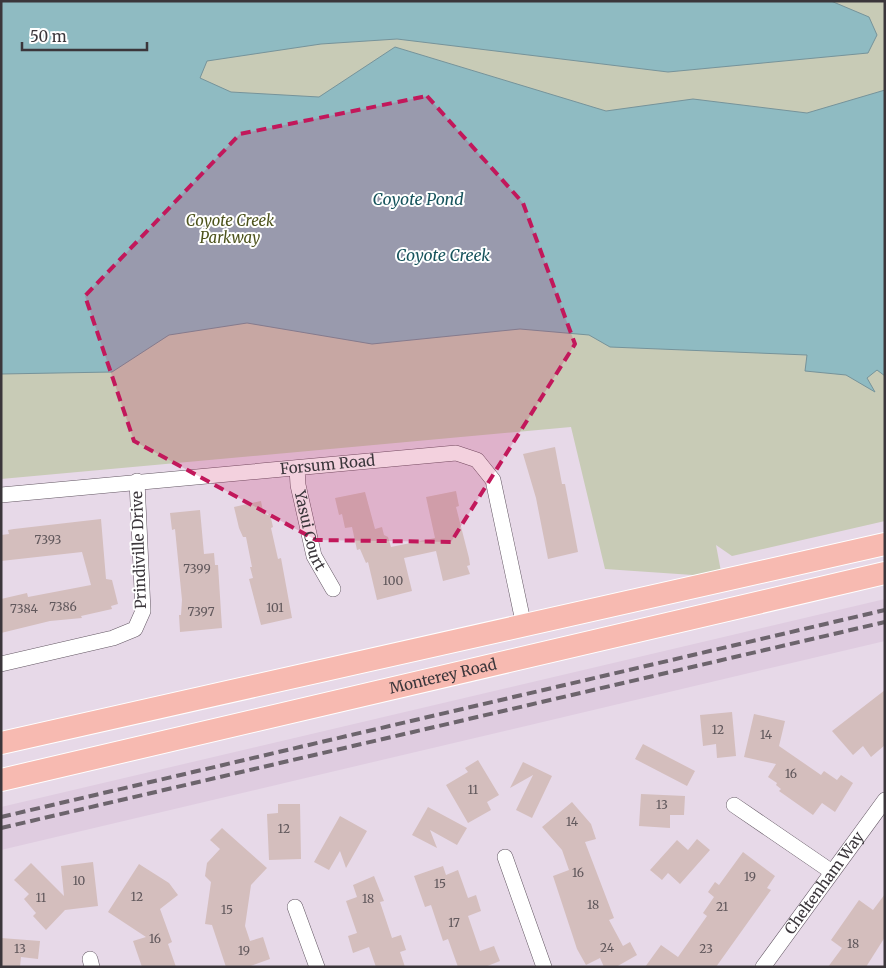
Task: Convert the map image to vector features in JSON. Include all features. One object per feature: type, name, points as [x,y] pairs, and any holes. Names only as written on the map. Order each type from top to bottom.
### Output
[{"type":"main road","name":"Monterey Road","points":[[1,743],[885,544]]},
{"type":"main road","name":"Monterey Road","points":[[1,780],[885,573]]},
{"type":"street","name":"Forsum Road","points":[[1,495],[456,453],[477,460],[493,480],[524,626]]},
{"type":"street","name":"Yasui Court","points":[[297,468],[298,486],[314,556],[333,589]]},
{"type":"street","name":"Prindiville Drive","points":[[1,664],[113,638],[135,629],[143,611],[137,481]]},
{"type":"street","name":"Cheltenham Way","points":[[763,967],[885,800]]},
{"type":"street","points":[[734,805],[832,872]]},
{"type":"street","points":[[505,858],[544,967]]},
{"type":"street","points":[[295,907],[317,967]]},
{"type":"highlighted area","points":[[427,96],[523,203],[575,344],[451,542],[316,540],[134,441],[85,296],[240,134]]},
{"type":"shaded area","points":[[885,599],[885,641],[1,850],[1,807]]},
{"type":"green space","name":"Coyote Pond","points":[[1,1],[885,1],[885,521],[732,556],[716,545],[722,577],[605,569],[571,427],[1,479]]},
{"type":"water","name":"Coyote Pond","points":[[1,1],[831,1],[869,17],[877,35],[868,53],[668,72],[397,39],[321,44],[207,61],[200,78],[231,92],[319,97],[395,47],[606,111],[693,99],[807,113],[885,90],[885,376],[877,370],[867,378],[875,392],[846,375],[805,371],[807,355],[610,347],[589,335],[520,329],[372,344],[247,323],[169,335],[112,372],[1,374]]},
{"type":"building","points":[[555,447],[562,484],[565,484],[578,552],[548,559],[536,498],[523,454]]},
{"type":"building","points":[[456,491],[459,506],[456,507],[469,558],[470,565],[467,566],[470,574],[443,581],[436,551],[404,558],[412,591],[377,600],[368,562],[366,563],[360,549],[357,550],[352,527],[345,528],[342,514],[339,515],[335,498],[365,492],[375,529],[382,527],[391,547],[435,538],[426,497]]},
{"type":"building","points":[[261,501],[263,511],[265,510],[267,515],[270,514],[273,527],[271,528],[278,559],[281,558],[292,618],[261,625],[249,579],[253,578],[246,537],[243,537],[239,528],[234,507]]},
{"type":"building","points":[[200,510],[204,554],[214,553],[215,565],[218,565],[222,628],[180,632],[179,615],[181,615],[182,600],[175,529],[172,530],[170,513]]},
{"type":"building","points":[[101,519],[106,579],[112,580],[118,604],[111,606],[112,609],[81,616],[82,618],[50,621],[1,633],[1,599],[27,593],[28,597],[91,585],[82,552],[1,561],[1,535],[9,534],[8,530],[14,529]]},
{"type":"building","points":[[885,690],[885,745],[871,757],[863,746],[853,755],[832,731]]},
{"type":"building","points":[[732,712],[736,756],[717,758],[716,744],[703,746],[700,715]]},
{"type":"building","points":[[754,714],[785,721],[779,746],[821,775],[824,771],[837,780],[841,775],[853,783],[835,812],[822,803],[813,815],[779,791],[781,789],[776,785],[777,783],[768,777],[776,764],[744,757]]},
{"type":"building","points":[[643,744],[695,771],[687,786],[635,759]]},
{"type":"building","points":[[478,760],[499,795],[487,802],[491,810],[468,823],[446,785],[468,772],[465,768]]},
{"type":"building","points":[[523,762],[552,776],[532,818],[516,810],[533,775],[510,788]]},
{"type":"building","points":[[641,794],[685,796],[684,815],[670,815],[670,828],[639,826]]},
{"type":"building","points":[[572,802],[591,824],[596,839],[585,842],[614,918],[609,920],[623,946],[630,942],[637,955],[616,967],[604,967],[600,958],[586,965],[577,949],[553,876],[569,870],[562,850],[542,827]]},
{"type":"building","points":[[278,804],[300,804],[301,859],[269,860],[267,814],[278,813]]},
{"type":"building","points":[[428,807],[467,828],[457,845],[430,830],[437,848],[412,835]]},
{"type":"building","points":[[340,816],[367,831],[346,868],[340,851],[329,870],[314,862]]},
{"type":"building","points":[[222,828],[267,868],[251,885],[245,926],[250,941],[263,937],[270,959],[248,967],[226,967],[212,925],[205,924],[211,882],[205,876],[207,863],[220,849],[210,840]]},
{"type":"building","points":[[697,839],[710,850],[680,884],[668,873],[662,880],[650,870],[677,840],[688,850]]},
{"type":"building","points":[[743,852],[775,876],[767,888],[771,890],[716,967],[645,967],[661,945],[678,957],[707,916],[703,913],[714,897],[708,892],[715,882],[719,885]]},
{"type":"building","points":[[93,862],[98,906],[65,910],[46,930],[33,916],[36,913],[24,899],[29,894],[14,880],[31,863],[64,896],[61,866]]},
{"type":"building","points":[[139,864],[169,883],[178,895],[160,909],[172,942],[168,944],[176,967],[142,967],[133,941],[146,937],[108,912]]},
{"type":"building","points":[[443,866],[446,875],[458,870],[468,898],[476,895],[481,911],[468,916],[480,951],[494,946],[500,961],[485,967],[458,967],[448,939],[443,941],[431,905],[425,907],[414,876]]},
{"type":"building","points":[[374,876],[384,901],[380,902],[392,938],[401,935],[406,950],[400,952],[405,967],[376,967],[369,947],[353,953],[348,936],[357,933],[346,901],[357,897],[353,885]]},
{"type":"building","points":[[885,894],[885,937],[866,967],[828,967],[842,948],[831,940],[859,900],[873,910]]},
{"type":"building","points":[[1,938],[40,941],[38,959],[21,957],[20,967],[1,967]]},
{"type":"railway","points":[[1,817],[885,610]]},
{"type":"railway","points":[[1,828],[885,622]]},
{"type":"park label","name":"Coyote Creek Parkway","points":[[230,230]]},
{"type":"water label","name":"Coyote Creek","points":[[443,255]]}]
